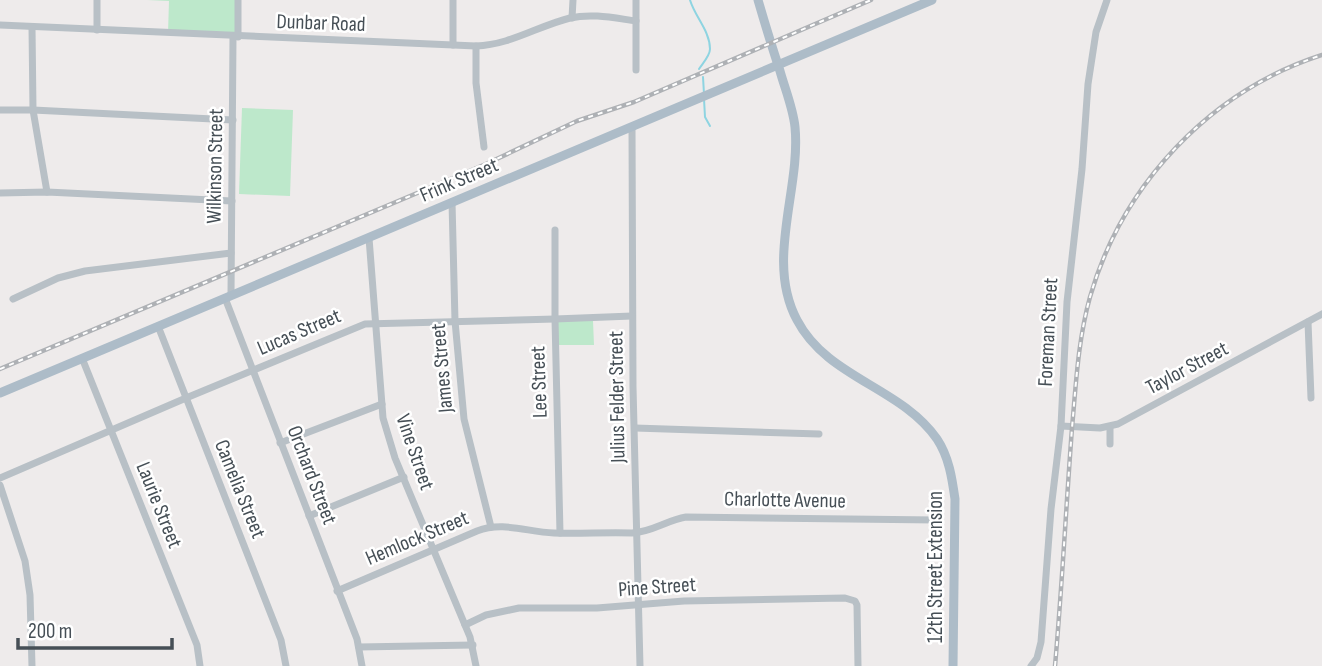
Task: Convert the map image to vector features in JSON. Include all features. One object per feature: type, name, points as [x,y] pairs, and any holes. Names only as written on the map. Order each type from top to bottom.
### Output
[{"type":"main road","name":"12th Street Extension","points":[[758,0],[791,105],[794,127],[796,158],[783,261],[793,313],[814,345],[829,359],[907,409],[926,425],[947,459],[955,499],[953,666]]},
{"type":"main road","name":"Frink Street","points":[[0,393],[932,0]]},
{"type":"street","points":[[97,0],[97,30]]},
{"type":"street","name":"Wilkinson Street","points":[[228,297],[238,0]]},
{"type":"street","points":[[453,0],[453,45]]},
{"type":"street","points":[[572,18],[573,0]]},
{"type":"street","points":[[636,0],[636,70]]},
{"type":"street","name":"Foreman Street","points":[[1031,666],[1039,654],[1041,642],[1051,509],[1061,426],[1066,302],[1082,169],[1088,84],[1096,32],[1107,0]]},
{"type":"street","name":"Dunbar Road","points":[[0,25],[488,46],[516,39],[572,18],[593,16],[636,21]]},
{"type":"street","points":[[32,27],[33,110],[47,192]]},
{"type":"street","points":[[476,46],[476,83],[484,147]]},
{"type":"street","points":[[0,110],[233,120]]},
{"type":"street","name":"Julius Felder Street","points":[[632,127],[632,316],[640,666]]},
{"type":"street","points":[[0,192],[232,201]]},
{"type":"street","name":"James Street","points":[[452,202],[455,321],[464,419],[491,527]]},
{"type":"street","name":"Lee Street","points":[[555,230],[560,533]]},
{"type":"street","name":"Vine Street","points":[[369,238],[383,418],[390,444],[466,625],[476,666]]},
{"type":"street","points":[[13,299],[58,278],[85,271],[231,253]]},
{"type":"street","name":"Orchard Street","points":[[228,297],[252,370],[359,647],[362,666]]},
{"type":"street","name":"Taylor Street","points":[[1061,426],[1110,427],[1122,422],[1322,314]]},
{"type":"street","name":"Lucas Street","points":[[0,478],[360,325],[632,316]]},
{"type":"street","points":[[1308,322],[1311,398]]},
{"type":"street","name":"Camelia Street","points":[[158,326],[281,640],[286,666]]},
{"type":"street","name":"Laurie Street","points":[[82,358],[197,645],[200,666]]},
{"type":"street","points":[[280,443],[382,404]]},
{"type":"street","points":[[1110,427],[1110,444]]},
{"type":"street","points":[[635,428],[819,434]]},
{"type":"street","points":[[309,516],[404,477]]},
{"type":"street","points":[[0,485],[25,561],[30,595],[32,666]]},
{"type":"street","name":"Charlotte Avenue","points":[[637,533],[686,517],[936,520]]},
{"type":"street","name":"Hemlock Street","points":[[337,591],[491,527],[560,533],[637,533]]},
{"type":"street","name":"Pine Street","points":[[466,625],[495,612],[519,608],[597,608],[684,601],[845,598],[855,601],[857,605],[859,666]]},
{"type":"street","points":[[359,647],[473,645]]},
{"type":"green space","points":[[147,0],[238,0],[238,37],[168,33],[169,1]]},
{"type":"green space","points":[[242,108],[293,110],[290,196],[239,194]]},
{"type":"green space","points":[[557,321],[593,321],[594,345],[557,345]]},
{"type":"waterway","points":[[690,0],[705,30],[710,49],[699,69]]},
{"type":"waterway","points":[[703,77],[704,94]]},
{"type":"waterway","points":[[704,99],[705,117],[710,126]]},
{"type":"railway","points":[[0,369],[486,164],[577,121],[634,102],[871,0]]},
{"type":"railway","points":[[1055,666],[1078,362],[1090,297],[1105,256],[1124,217],[1148,181],[1176,148],[1208,118],[1243,92],[1281,71],[1322,55]]}]
